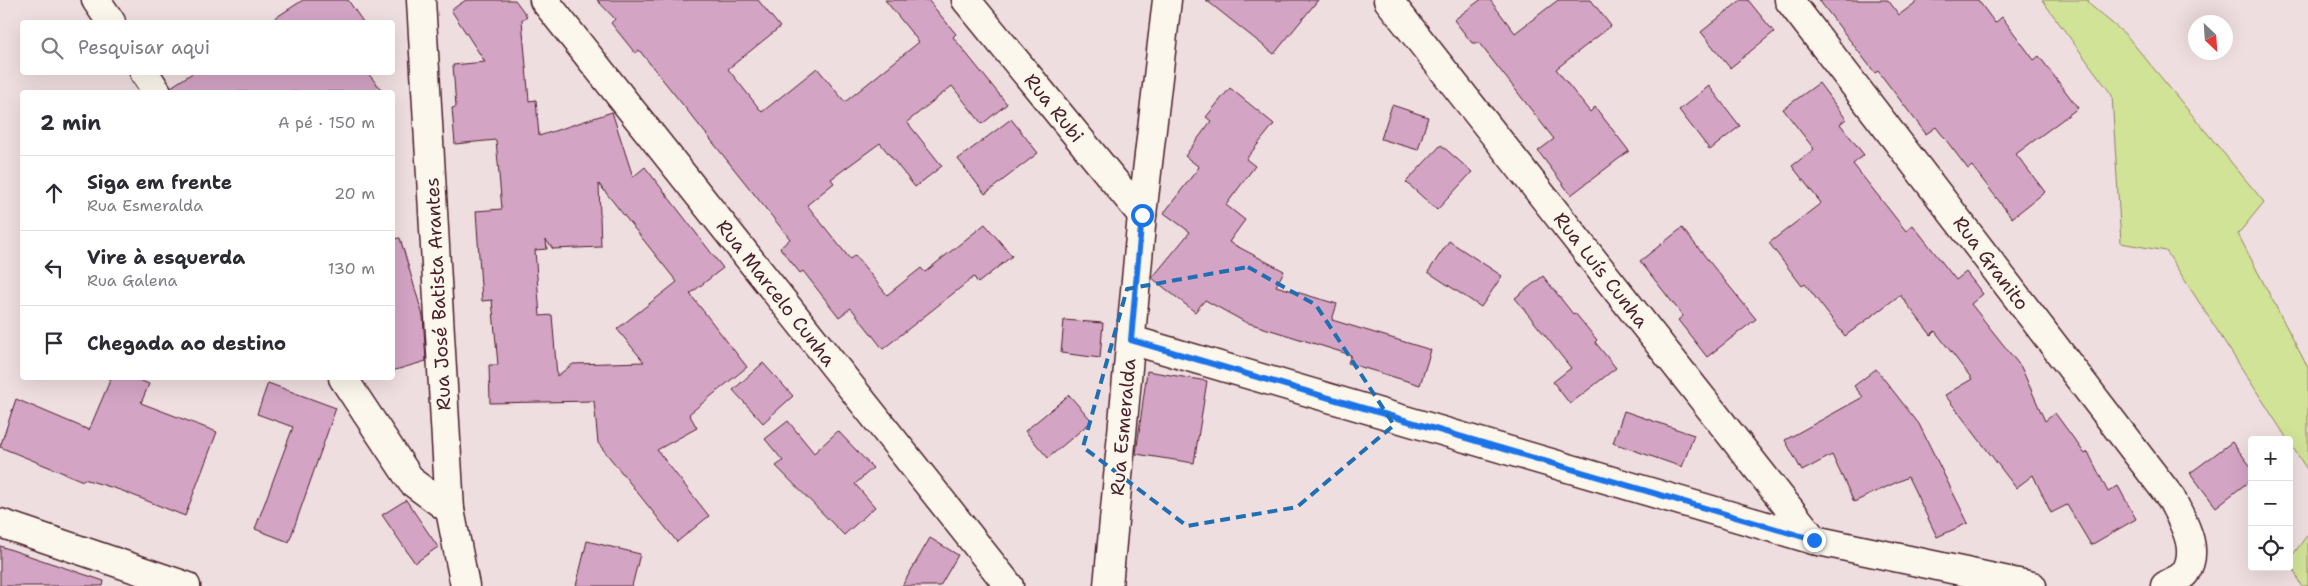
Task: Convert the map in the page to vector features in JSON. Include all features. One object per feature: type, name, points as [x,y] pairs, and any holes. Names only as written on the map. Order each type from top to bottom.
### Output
[{"type":"street","points":[[96,0],[110,20]]},
{"type":"street","name":"Rua Marcelo Cunha","points":[[544,0],[1009,586]]},
{"type":"street","name":"Rua Rubi","points":[[966,0],[1142,215]]},
{"type":"street","name":"Rua Esmeralda","points":[[1108,586],[1142,215],[1167,0]]},
{"type":"street","name":"Rua Luís Cunha","points":[[1388,0],[1814,540]]},
{"type":"street","name":"Rua Granito","points":[[1789,0],[2171,498],[2187,530],[2192,554],[2184,574],[2165,586]]},
{"type":"street","name":"Rua José Batista Arantes","points":[[428,5],[450,510],[465,586]]},
{"type":"street","points":[[146,75],[156,90]]},
{"type":"street","points":[[1131,340],[1814,540],[2032,586]]},
{"type":"street","points":[[345,380],[412,482],[450,510]]},
{"type":"street","points":[[0,523],[186,586]]},
{"type":"highlighted area","points":[[1248,267],[1316,305],[1394,425],[1297,507],[1187,526],[1083,447],[1127,289]]},
{"type":"green space","points":[[2042,0],[2088,0],[2089,4],[2126,35],[2264,202],[2238,234],[2308,368],[2308,471],[2293,448],[2293,436],[2285,436],[2166,251],[2121,243],[2112,95]]},
{"type":"green space","points":[[2308,534],[2308,586],[2301,586],[2293,569],[2293,555]]},
{"type":"building","points":[[303,0],[348,0],[362,20],[272,20]]},
{"type":"building","points":[[466,0],[515,0],[527,16],[522,20],[529,101],[536,100],[539,136],[612,112],[633,177],[645,167],[723,268],[690,294],[747,367],[689,414],[697,428],[657,450],[709,516],[677,542],[598,443],[594,401],[490,403],[489,365],[498,365],[492,300],[482,301],[476,211],[502,209],[496,140],[455,144],[452,108],[456,107],[453,65],[485,62],[451,10]],"holes":[[[599,184],[677,282],[617,329],[644,362],[573,364],[557,376],[552,315],[540,316],[535,250],[547,249],[546,240],[553,249],[601,247]]]},
{"type":"building","points":[[597,0],[758,0],[780,27],[728,69],[762,112],[817,68],[845,102],[919,42],[885,0],[928,0],[956,34],[953,37],[1007,104],[982,124],[952,86],[907,122],[942,166],[915,187],[880,143],[831,179],[834,183],[807,205],[850,259],[855,255],[887,295],[921,268],[925,272],[985,224],[1012,256],[978,283],[974,277],[883,349],[851,308],[839,317],[803,271],[800,273],[780,248],[790,239],[639,50],[635,53],[611,23],[615,19]]},
{"type":"building","points":[[1206,0],[1318,0],[1274,54]]},
{"type":"building","points":[[1480,0],[1490,0],[1515,33],[1558,0],[1591,0],[1611,26],[1556,69],[1590,112],[1595,107],[1629,151],[1571,195],[1538,151],[1554,139],[1479,43],[1472,43],[1454,20]]},
{"type":"building","points":[[1741,0],[1748,0],[1774,32],[1730,68],[1701,32]]},
{"type":"building","points":[[1819,0],[1888,0],[1899,15],[1919,0],[1978,0],[1995,23],[2002,17],[2034,60],[2039,56],[2078,108],[2016,154],[2045,192],[2012,218],[1972,166],[1968,169],[1936,127],[1926,134],[1878,71],[1875,73]]},
{"type":"building","points":[[189,75],[369,75],[381,90],[172,90],[171,87]]},
{"type":"building","points":[[1819,83],[1846,119],[1840,124],[1864,155],[1853,164],[1906,231],[1913,225],[1956,280],[1966,272],[1983,294],[1971,304],[2021,367],[2045,421],[2055,413],[2085,454],[2088,452],[2108,492],[2118,486],[2136,519],[2091,545],[2067,505],[2051,513],[2033,475],[2016,488],[1945,395],[1972,379],[1935,331],[1931,335],[1900,295],[1845,336],[1805,284],[1802,286],[1769,243],[1821,203],[1792,166],[1814,149],[1783,109]]},
{"type":"building","points":[[1709,86],[1740,126],[1710,150],[1679,110]]},
{"type":"building","points":[[1230,88],[1274,124],[1246,159],[1255,166],[1226,205],[1245,220],[1229,242],[1284,271],[1276,286],[1337,304],[1332,320],[1431,350],[1420,385],[1348,363],[1351,355],[1245,322],[1205,300],[1195,312],[1152,278],[1190,232],[1164,213],[1199,167],[1185,156],[1211,121],[1206,117]]},
{"type":"building","points":[[1392,105],[1428,117],[1418,150],[1381,139]]},
{"type":"building","points":[[1011,119],[1038,153],[985,194],[958,159]]},
{"type":"building","points":[[1441,145],[1472,172],[1437,210],[1406,182]]},
{"type":"building","points":[[1682,228],[1756,319],[1707,357],[1678,320],[1683,316],[1640,261]]},
{"type":"building","points":[[400,238],[423,316],[426,361],[395,370],[395,239]]},
{"type":"building","points":[[1449,241],[1502,276],[1481,307],[1428,272]]},
{"type":"building","points":[[1543,276],[1573,314],[1575,313],[1597,340],[1595,342],[1616,368],[1570,404],[1553,382],[1571,368],[1515,298]]},
{"type":"building","points":[[1064,320],[1103,323],[1100,358],[1061,353]]},
{"type":"building","points":[[763,363],[793,396],[763,423],[733,390]]},
{"type":"building","points":[[1876,369],[1919,424],[1968,523],[1937,537],[1908,477],[1854,502],[1832,455],[1802,471],[1785,440],[1863,397],[1854,386]]},
{"type":"building","points":[[1147,371],[1207,381],[1194,463],[1136,454]]},
{"type":"building","points":[[110,380],[139,380],[149,384],[141,403],[217,432],[185,516],[120,490],[84,479],[83,481],[0,447],[16,399],[89,430]]},
{"type":"building","points":[[268,383],[336,408],[289,542],[255,529],[293,427],[257,414]]},
{"type":"building","points":[[1069,395],[1092,421],[1048,458],[1025,431]]},
{"type":"building","points":[[1624,411],[1694,435],[1682,467],[1613,443]]},
{"type":"building","points":[[788,421],[814,453],[838,431],[873,468],[855,484],[875,507],[844,535],[776,466],[783,461],[765,439]]},
{"type":"building","points":[[2232,442],[2248,463],[2248,482],[2216,507],[2190,473]]},
{"type":"building","points":[[406,500],[438,547],[415,563],[382,515]]},
{"type":"building","points":[[930,538],[958,555],[940,586],[902,586]]},
{"type":"building","points":[[587,541],[640,554],[632,586],[576,586]]},
{"type":"building","points":[[0,546],[104,581],[103,586],[0,586]]},
{"type":"route","points":[[1142,215],[1131,340],[1814,540]]}]
